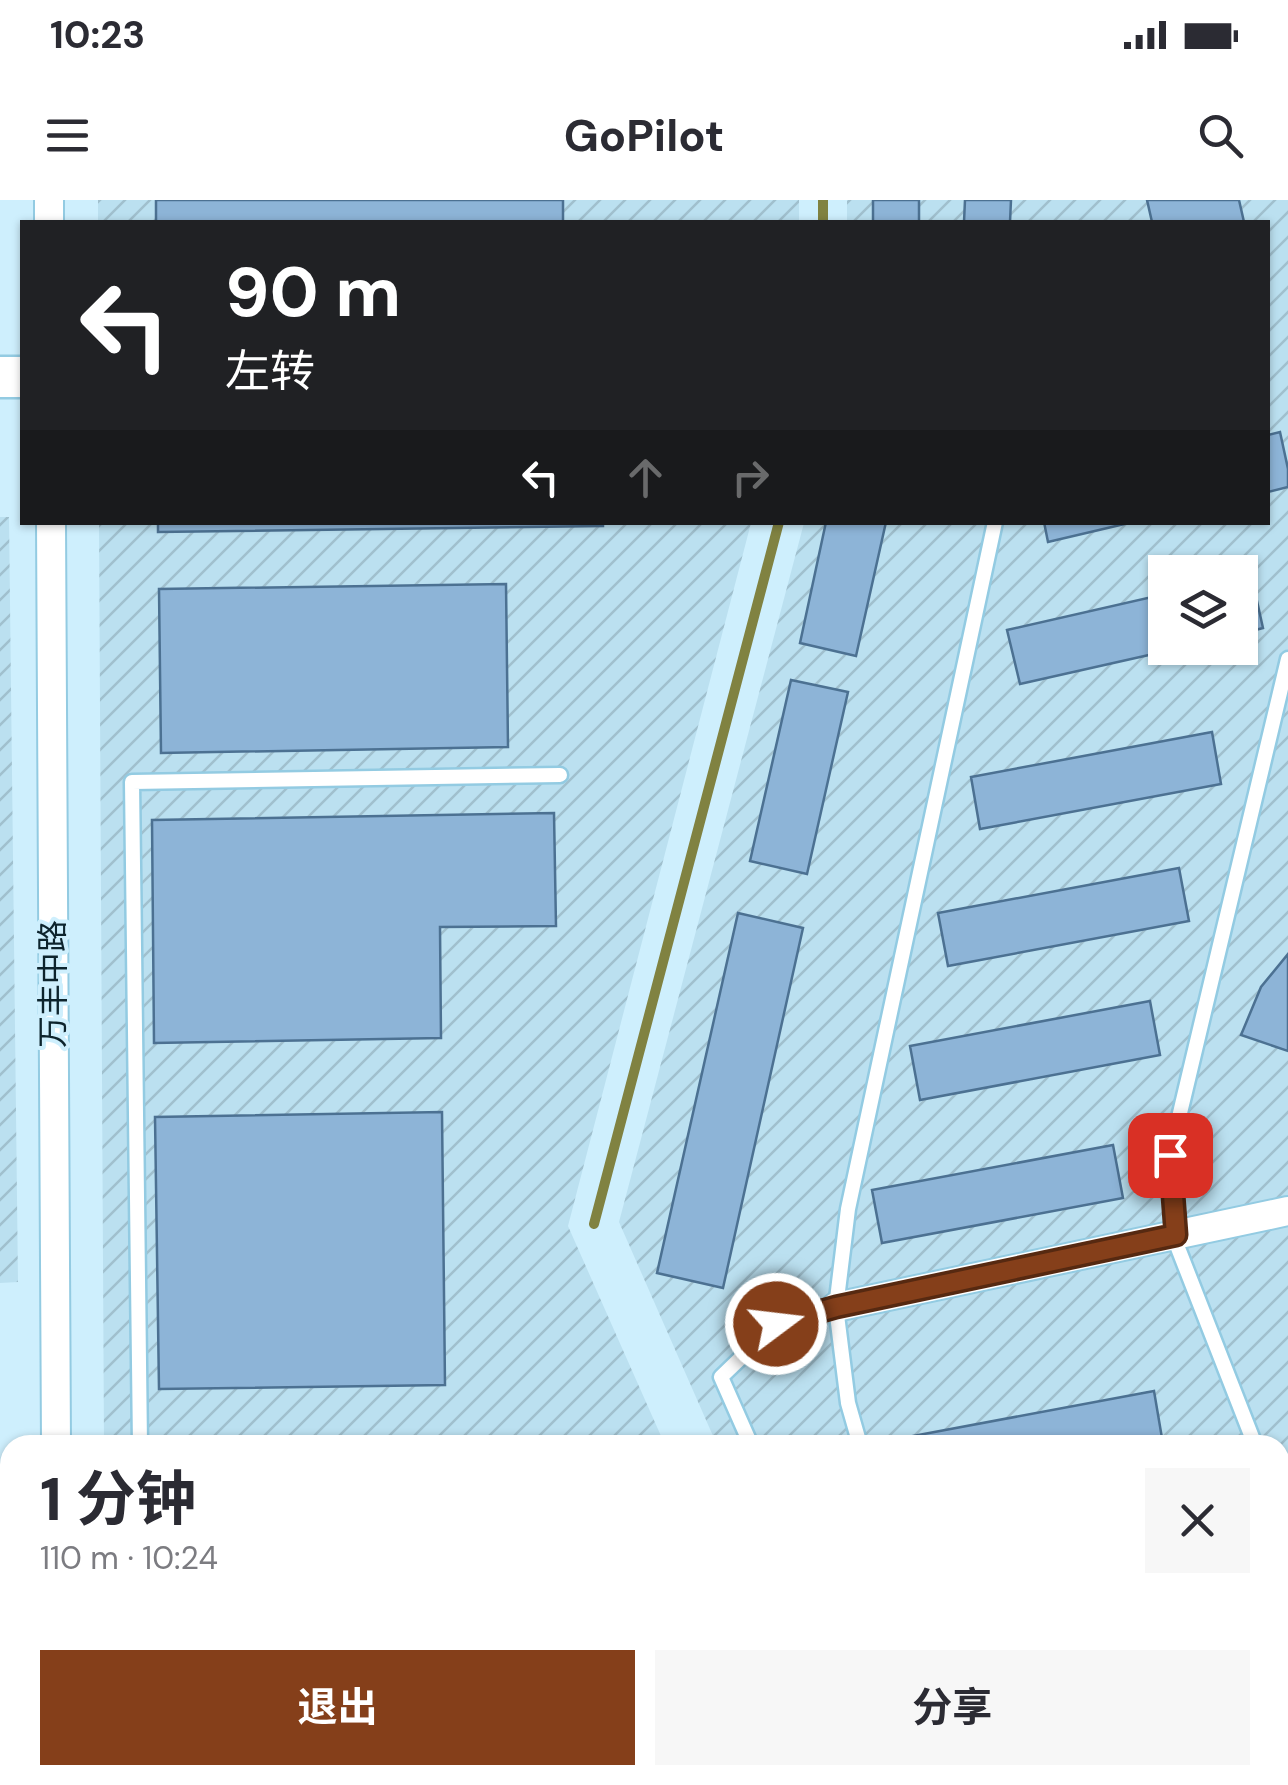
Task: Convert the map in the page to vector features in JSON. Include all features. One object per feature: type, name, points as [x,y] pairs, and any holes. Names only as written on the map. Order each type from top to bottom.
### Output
[{"type":"street","name":"万丰中路","points":[[51,525],[56,1435]]},
{"type":"street","points":[[836,1307],[1288,1211]]},
{"type":"lane","points":[[857,1435],[848,1403],[836,1307],[848,1209],[993,525]]},
{"type":"lane","points":[[1250,1435],[1178,1248],[1170,1155],[1288,660]]},
{"type":"lane","points":[[140,1435],[132,782],[560,776]]},
{"type":"lane","points":[[746,1435],[722,1377],[776,1324],[836,1307]]},
{"type":"shaded area","points":[[98,200],[799,200],[799,220],[98,220]]},
{"type":"shaded area","points":[[847,200],[1288,200],[1288,1435],[713,1435],[619,1222],[803,525],[1270,525],[1270,220],[847,220]]},
{"type":"shaded area","points":[[0,517],[9,517],[18,1282],[0,1283]]},
{"type":"shaded area","points":[[99,525],[750,525],[568,1226],[661,1435],[104,1435]]},
{"type":"building","points":[[156,200],[563,200],[563,220],[156,220]]},
{"type":"building","points":[[873,200],[919,200],[919,220],[873,220]]},
{"type":"building","points":[[965,200],[1011,200],[1010,220],[964,220]]},
{"type":"building","points":[[1147,200],[1239,200],[1244,220],[1152,220]]},
{"type":"building","points":[[1280,432],[1288,487],[1270,492],[1270,434]]},
{"type":"building","points":[[158,525],[603,525],[603,526],[158,532]]},
{"type":"building","points":[[825,525],[885,525],[856,656],[800,643]]},
{"type":"building","points":[[1045,525],[1120,525],[1048,542]]},
{"type":"building","points":[[506,584],[508,747],[161,753],[159,589]]},
{"type":"building","points":[[1148,598],[1148,655],[1020,684],[1007,630]]},
{"type":"building","points":[[791,680],[848,692],[807,874],[750,861]]},
{"type":"building","points":[[1212,732],[1221,784],[980,829],[971,777]]},
{"type":"building","points":[[554,813],[556,926],[440,927],[441,1038],[154,1043],[152,820]]},
{"type":"building","points":[[1179,868],[1189,921],[948,966],[938,913]]},
{"type":"building","points":[[738,913],[803,928],[723,1288],[657,1273]]},
{"type":"building","points":[[1288,954],[1288,1051],[1241,1035],[1261,987]]},
{"type":"building","points":[[1150,1001],[1160,1055],[920,1100],[910,1046]]},
{"type":"building","points":[[442,1112],[445,1385],[159,1389],[155,1117]]},
{"type":"building","points":[[1113,1145],[1123,1198],[882,1243],[872,1190]]},
{"type":"building","points":[[1154,1391],[1161,1435],[918,1435]]},
{"type":"waterway","points":[[823,200],[823,220]]},
{"type":"waterway","points":[[594,1224],[778,525]]},
{"type":"route","points":[[776,1324],[836,1307],[1176,1235],[1170,1155]]}]
